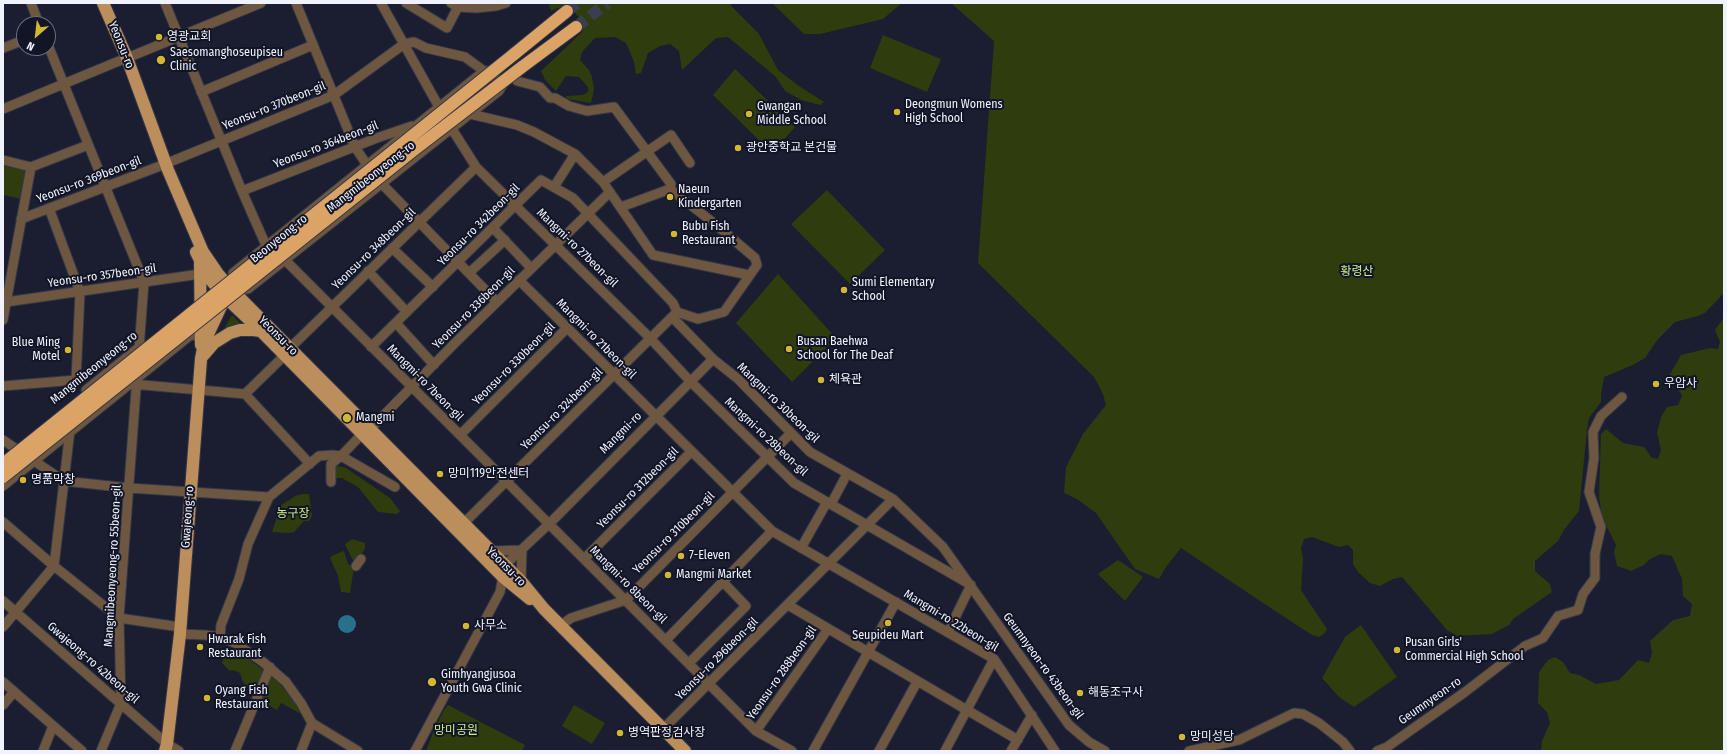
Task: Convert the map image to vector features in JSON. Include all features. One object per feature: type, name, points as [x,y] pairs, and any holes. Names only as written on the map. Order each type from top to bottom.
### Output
[{"type":"highway","name":"Beonyeong-ro","points":[[3,464],[567,11]]},
{"type":"highway","name":"Beonyeong-ro","points":[[3,477],[415,148],[576,27]]},
{"type":"main road","name":"Yeonsu-ro","points":[[95,3],[123,60]]},
{"type":"main road","name":"Yeonsu-ro","points":[[103,3],[200,268],[209,278],[228,293],[685,751]]},
{"type":"main road","name":"Yeonsu-ro","points":[[162,164],[203,252],[218,274],[228,293],[262,331],[287,352]]},
{"type":"main road","points":[[200,268],[201,359]]},
{"type":"main road","name":"Gwajeong-ro","points":[[166,748],[180,631],[201,359],[204,343],[210,328],[228,293]]},
{"type":"main road","points":[[201,359],[214,343],[230,334],[240,330],[262,331]]},
{"type":"main road","name":"Yeonsu-ro","points":[[366,432],[490,551],[504,571],[521,581],[544,609]]},
{"type":"street","points":[[31,3],[36,16]]},
{"type":"street","points":[[165,3],[221,141],[266,246]]},
{"type":"street","points":[[3,109],[63,83],[261,3]]},
{"type":"street","points":[[296,3],[355,147],[367,165]]},
{"type":"street","points":[[381,3],[440,107]]},
{"type":"street","points":[[406,3],[447,28],[457,4],[476,8],[496,6],[506,3]]},
{"type":"street","name":"Mangmibeonyeong-ro","points":[[404,44],[414,42],[426,48],[465,57],[484,71],[490,71],[502,86],[499,91],[452,129],[248,289],[228,293],[233,273],[484,71]]},
{"type":"street","points":[[3,48],[16,43]]},
{"type":"street","name":"Yeonsu-ro 370beon-gil","points":[[162,164],[334,95],[404,44]]},
{"type":"street","points":[[201,92],[313,45]]},
{"type":"street","points":[[52,56],[144,282]]},
{"type":"street","points":[[517,81],[540,87],[550,98],[555,98],[569,106],[587,111],[614,107],[671,184],[670,189]]},
{"type":"street","points":[[470,114],[517,125],[534,132],[575,154],[604,182],[620,208],[653,255],[749,276]]},
{"type":"street","name":"Yeonsu-ro 364beon-gil","points":[[242,191],[419,123]]},
{"type":"street","name":"Mangmi-ro 27beon-gil","points":[[452,129],[476,167],[556,244],[650,338],[690,381]]},
{"type":"street","points":[[604,182],[670,136],[690,163]]},
{"type":"street","points":[[3,160],[31,167],[88,145]]},
{"type":"street","points":[[575,154],[554,187],[573,198],[673,303],[674,314],[713,359]]},
{"type":"street","name":"Yeonsu-ro 369beon-gil","points":[[21,219],[162,164]]},
{"type":"street","points":[[3,320],[31,167]]},
{"type":"street","name":"Yeonsu-ro 348beon-gil","points":[[287,352],[331,307],[476,167]]},
{"type":"street","name":"Yeonsu-ro 342beon-gil","points":[[371,347],[541,180],[554,187]]},
{"type":"street","points":[[382,184],[497,302]]},
{"type":"street","points":[[620,208],[670,189]]},
{"type":"street","points":[[670,189],[755,258],[757,265],[724,312],[698,319],[674,314]]},
{"type":"street","name":"Yeonsu-ro 336beon-gil","points":[[331,482],[332,464],[413,387],[531,268],[610,192]]},
{"type":"street","points":[[49,208],[80,292],[76,380],[85,390]]},
{"type":"street","name":"Yeonsu-ro 336beon-gil","points":[[493,228],[531,268]]},
{"type":"street","points":[[469,273],[504,240]]},
{"type":"street","points":[[392,248],[433,287]]},
{"type":"street","name":"Mangmi-ro 7beon-gil","points":[[285,260],[550,523]]},
{"type":"street","name":"Yeonsu-ro 357beon-gil","points":[[6,302],[144,282],[200,268]]},
{"type":"street","points":[[368,271],[407,312]]},
{"type":"street","name":"Mangmi-ro 21beon-gil","points":[[519,280],[655,416]]},
{"type":"street","name":"Mangmibeonyeong-ro 55beon-gil","points":[[101,751],[121,703],[120,618],[135,382],[144,282]]},
{"type":"street","name":"Mangmibeonyeong-ro","points":[[3,456],[200,298]]},
{"type":"street","name":"Yeonsu-ro 324beon-gil","points":[[463,524],[674,314]]},
{"type":"street","name":"Yeonsu-ro 336beon-gil","points":[[396,323],[434,365]]},
{"type":"street","name":"Yeonsu-ro 330beon-gil","points":[[460,435],[567,328]]},
{"type":"street","points":[[3,486],[135,382],[192,334],[201,339]]},
{"type":"street","name":"Yeonsu-ro","points":[[245,394],[287,352]]},
{"type":"street","name":"Mangmi-ro","points":[[504,571],[522,550],[713,359]]},
{"type":"street","name":"Mangmi-ro 30beon-gil","points":[[713,359],[738,378],[810,452],[893,499],[943,547],[972,585]]},
{"type":"street","points":[[112,369],[135,382],[198,391],[245,394],[310,464]]},
{"type":"street","points":[[3,386],[76,380]]},
{"type":"street","name":"Mangmi-ro 28beon-gil","points":[[690,381],[794,483],[972,585]]},
{"type":"street","name":"Geumnyeon-ro","points":[[1377,751],[1387,747],[1465,692],[1525,646],[1542,638],[1558,616],[1578,610],[1583,594],[1595,578],[1595,554],[1601,527],[1589,492],[1594,458],[1593,432],[1601,416],[1622,397]]},
{"type":"street","points":[[3,627],[54,566],[74,399]]},
{"type":"street","name":"Mangmi-ro 22beon-gil","points":[[655,416],[772,531],[994,659],[1055,751]]},
{"type":"street","name":"Yeonsu-ro 310beon-gil","points":[[560,626],[571,618],[626,600],[791,433]]},
{"type":"street","points":[[3,440],[35,460],[64,481],[129,488],[269,497]]},
{"type":"street","name":"Yeonsu-ro 312beon-gil","points":[[584,558],[691,452]]},
{"type":"street","points":[[220,637],[221,625],[239,578],[248,544],[269,497],[319,456],[341,456],[395,487]]},
{"type":"street","points":[[801,548],[847,474]]},
{"type":"street","name":"Yeonsu-ro 296beon-gil","points":[[663,729],[893,499]]},
{"type":"street","points":[[3,522],[54,566],[120,618],[180,631],[220,637],[235,643],[270,667],[286,682],[312,724],[358,751]]},
{"type":"street","name":"Mangmi-ro 8beon-gil","points":[[550,523],[756,731],[792,751]]},
{"type":"street","points":[[666,640],[772,531]]},
{"type":"street","points":[[490,551],[522,550],[521,581]]},
{"type":"street","points":[[415,751],[500,592],[504,571]]},
{"type":"street","points":[[689,663],[746,606],[723,582]]},
{"type":"street","points":[[948,632],[972,585]]},
{"type":"street","name":"Geumnyeon-ro 43beon-gil","points":[[972,585],[1069,725],[1088,742],[1105,751]]},
{"type":"street","name":"Gwajeong-ro 42beon-gil","points":[[3,601],[121,703],[166,748],[179,751]]},
{"type":"street","points":[[813,751],[896,602]]},
{"type":"street","points":[[788,605],[966,711],[1018,740]]},
{"type":"street","name":"Yeonsu-ro 288beon-gil","points":[[756,731],[828,629]]},
{"type":"street","points":[[945,751],[994,659]]},
{"type":"street","points":[[235,751],[270,667]]},
{"type":"street","points":[[3,682],[82,751]]},
{"type":"street","points":[[879,751],[917,682]]},
{"type":"street","points":[[3,705],[14,692]]},
{"type":"street","points":[[1189,751],[1239,740],[1286,716],[1294,714],[1304,714],[1319,723],[1343,742],[1350,751]]},
{"type":"street","points":[[1011,751],[1032,715]]},
{"type":"street","points":[[301,751],[312,724]]},
{"type":"street","points":[[42,751],[53,726]]},
{"type":"green space","points":[[552,3],[731,3],[731,6],[759,34],[778,70],[824,102],[820,105],[801,100],[785,91],[776,77],[728,37],[716,38],[682,70],[679,51],[670,44],[660,46],[648,53],[641,73],[636,74],[634,62],[626,43],[615,37],[595,38],[582,52],[580,60],[589,70],[592,77],[594,90],[591,103],[567,99],[566,96],[583,95],[588,92],[588,87],[579,77],[566,76],[556,91],[545,80],[541,71],[582,32],[585,25],[568,4],[551,11],[549,5]]},
{"type":"green space","points":[[772,3],[902,3],[883,19],[820,34],[804,34]]},
{"type":"green space","name":"황령산","points":[[951,3],[1724,3],[1724,293],[1705,313],[1675,322],[1658,339],[1645,358],[1633,365],[1604,377],[1601,402],[1589,418],[1579,511],[1564,530],[1558,541],[1535,561],[1535,571],[1550,584],[1552,592],[1513,619],[1509,625],[1492,634],[1457,636],[1447,630],[1402,577],[1393,579],[1380,586],[1370,583],[1358,572],[1353,564],[1353,550],[1348,545],[1339,547],[1312,537],[1304,539],[1301,548],[1303,559],[1301,590],[1327,629],[1325,633],[1319,637],[1312,635],[1181,548],[1166,567],[1159,579],[1135,569],[1096,513],[1077,499],[1064,493],[1066,467],[1083,434],[1106,405],[1103,394],[1094,377],[978,263],[994,41]]},
{"type":"green space","points":[[883,35],[941,59],[927,92],[870,68]]},
{"type":"green space","points":[[735,69],[795,127],[772,153],[713,95]]},
{"type":"green space","points":[[3,165],[27,171],[22,199],[3,195]]},
{"type":"green space","points":[[827,190],[885,250],[850,284],[791,224]]},
{"type":"green space","points":[[778,274],[836,338],[792,382],[736,323]]},
{"type":"green space","points":[[232,315],[242,325],[224,330],[224,329]]},
{"type":"green space","points":[[1724,317],[1724,751],[1541,751],[1542,741],[1550,723],[1547,712],[1538,703],[1539,672],[1548,660],[1555,657],[1563,662],[1570,673],[1579,675],[1596,684],[1619,680],[1638,660],[1649,663],[1652,653],[1650,641],[1673,620],[1690,616],[1692,604],[1683,596],[1682,579],[1672,556],[1661,554],[1631,571],[1617,566],[1614,552],[1616,545],[1602,517],[1599,497],[1601,434],[1606,429],[1623,443],[1644,447],[1652,458],[1658,459],[1661,450],[1657,433],[1661,417],[1667,407],[1678,405],[1682,395],[1675,386],[1666,381],[1681,355],[1710,348],[1718,349],[1720,342],[1715,330]]},
{"type":"green space","points":[[335,465],[346,468],[390,498],[400,511],[397,514],[378,512],[358,487],[342,478],[335,478]]},
{"type":"green space","name":"농구장","points":[[309,494],[312,516],[309,521],[304,521],[294,532],[272,532],[281,505],[297,495]]},
{"type":"green space","points":[[352,539],[365,543],[365,549],[356,562],[352,559],[345,544]]},
{"type":"green space","points":[[344,551],[348,564],[354,567],[350,593],[341,592],[338,576],[330,558],[333,555]]},
{"type":"green space","points":[[1118,560],[1143,577],[1125,601],[1098,574]]},
{"type":"green space","points":[[1361,625],[1397,677],[1354,707],[1339,697],[1322,678],[1345,637]]},
{"type":"green space","points":[[227,647],[265,671],[258,689],[255,691],[248,688],[243,682],[240,673],[233,670],[230,671],[222,663]]},
{"type":"green space","points":[[268,677],[272,677],[279,683],[291,697],[301,714],[281,703],[277,710],[259,700]]},
{"type":"green space","name":"망미공원","points":[[448,705],[525,745],[522,751],[426,751],[434,730]]},
{"type":"green space","points":[[574,705],[605,723],[592,744],[562,726]]},
{"type":"water","points":[[347,615],[353,618],[356,624],[353,630],[347,633],[341,630],[338,624],[341,618]]},
{"type":"tunnel","points":[[567,11],[577,3]]},
{"type":"tunnel","points":[[576,27],[607,3]]},
{"type":"place","name":"영광교회","points":[[159,37]]},
{"type":"place","name":"Saesomanghoseupiseu Clinic","points":[[161,60]]},
{"type":"place","name":"Deongmun Womens High School","points":[[897,112]]},
{"type":"place","name":"Gwangan Middle School","points":[[749,114]]},
{"type":"place","name":"광안중학교 본건물","points":[[738,148]]},
{"type":"place","name":"Naeun Kindergarten","points":[[670,197]]},
{"type":"place","name":"Bubu Fish Restaurant","points":[[674,234]]},
{"type":"place","name":"Sumi Elementary School","points":[[844,290]]},
{"type":"place","name":"Busan Baehwa School for The Deaf","points":[[789,349]]},
{"type":"place","name":"Blue Ming Motel","points":[[68,350]]},
{"type":"place","name":"체육관","points":[[821,380]]},
{"type":"place","name":"우암사","points":[[1656,384]]},
{"type":"place","name":"Mangmi","points":[[347,418]]},
{"type":"place","name":"망미119안전센터","points":[[440,474]]},
{"type":"place","name":"명품막창","points":[[23,480]]},
{"type":"place","name":"7-Eleven","points":[[681,556]]},
{"type":"place","name":"Mangmi Market","points":[[668,575]]},
{"type":"place","name":"Seupideu Mart","points":[[888,623]]},
{"type":"place","name":"사무소","points":[[466,626]]},
{"type":"place","name":"Hwarak Fish Restaurant","points":[[200,647]]},
{"type":"place","name":"Pusan Girls' Commercial High School","points":[[1397,650]]},
{"type":"place","name":"Gimhyangjusoa Youth Gwa Clinic","points":[[432,682]]},
{"type":"place","name":"해동조구사","points":[[1080,693]]},
{"type":"place","name":"Oyang Fish Restaurant","points":[[207,698]]},
{"type":"place","name":"병역판정검사장","points":[[620,733]]},
{"type":"place","name":"망미성당","points":[[1182,737]]}]
